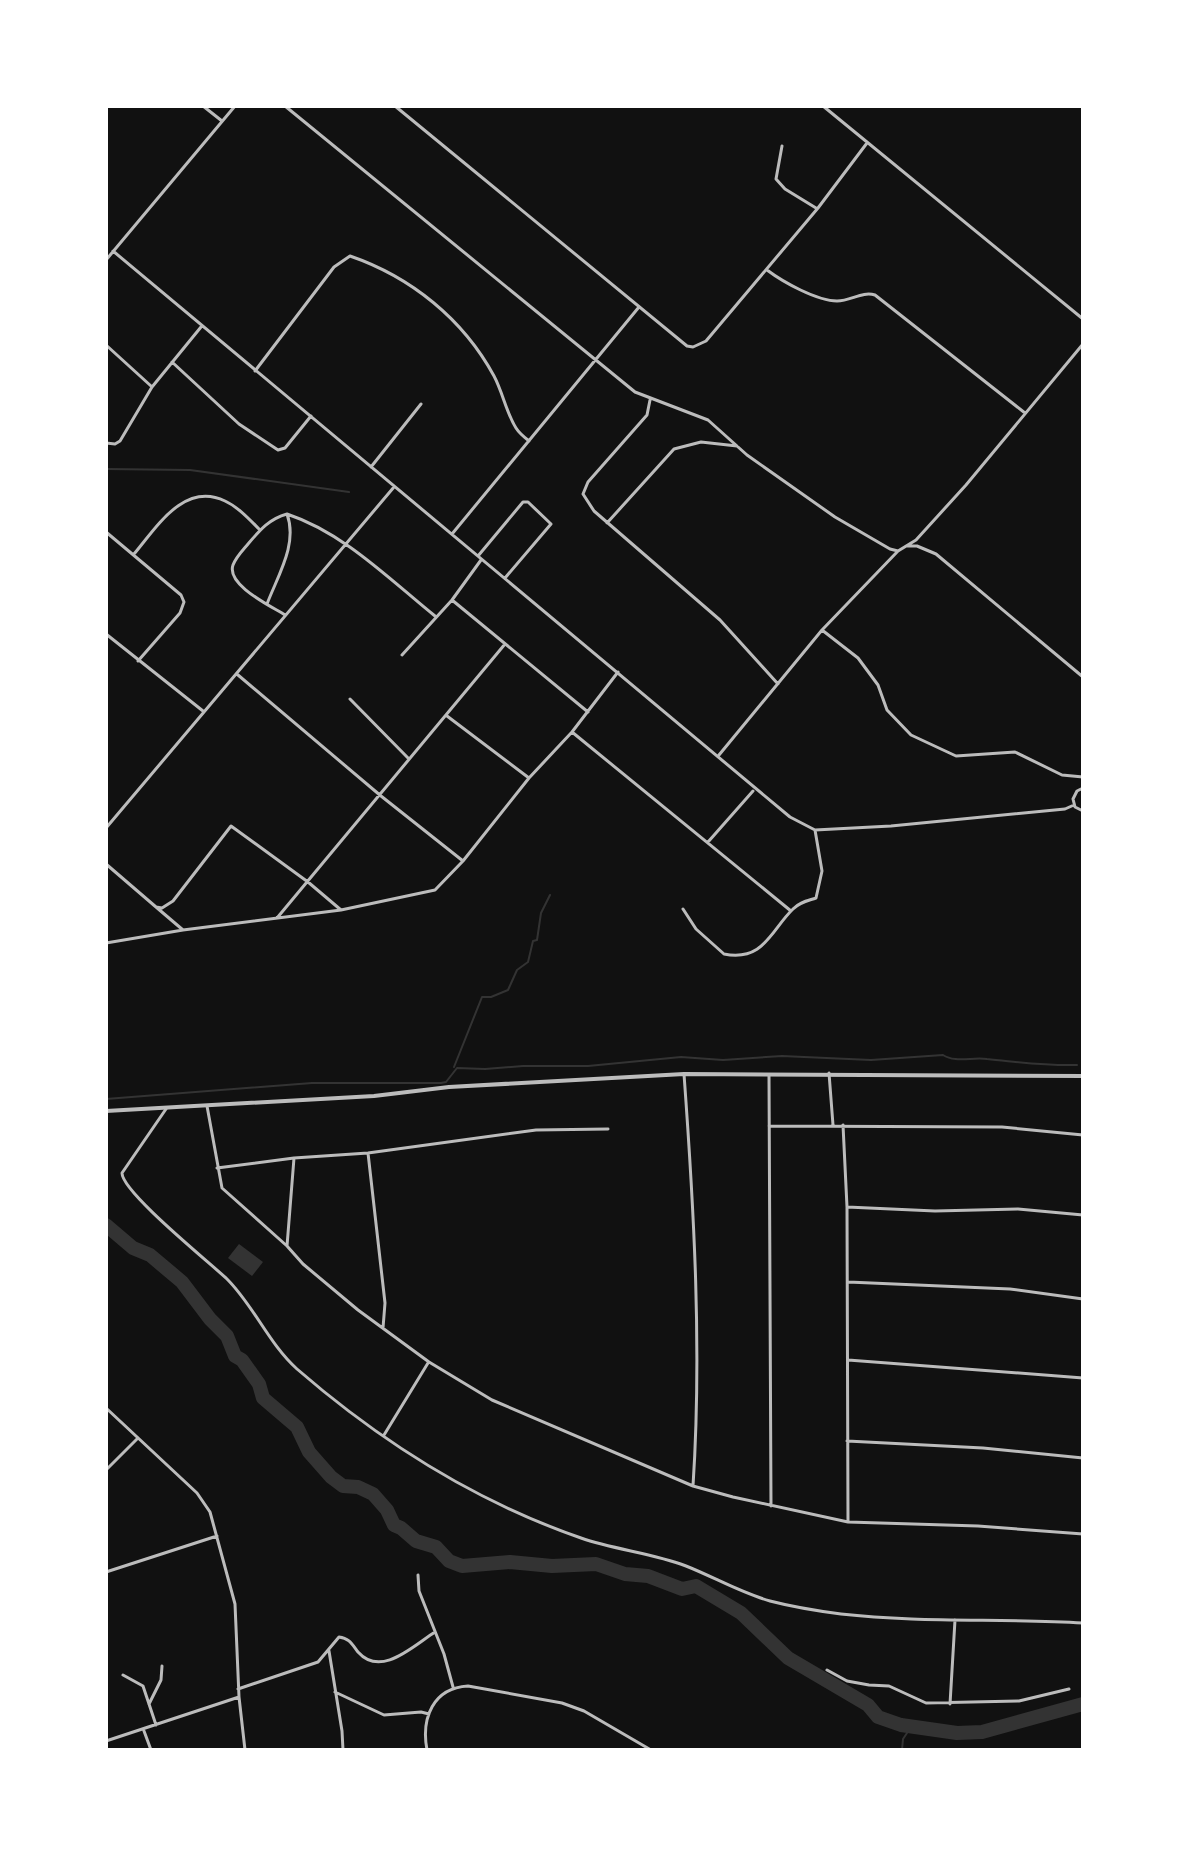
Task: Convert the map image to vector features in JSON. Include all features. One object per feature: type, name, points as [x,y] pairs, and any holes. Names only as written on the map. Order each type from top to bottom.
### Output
[{"type":"street","points":[[203,106],[222,121]]},
{"type":"street","points":[[106,260],[235,106]]},
{"type":"street","points":[[285,106],[635,392],[708,420],[737,446],[851,528],[898,551]]},
{"type":"street","points":[[395,106],[687,346],[706,341],[818,208],[867,143]]},
{"type":"street","points":[[823,106],[1083,319]]},
{"type":"street","points":[[782,146],[776,179],[785,189],[818,208]]},
{"type":"street","points":[[113,251],[785,814],[815,830],[960,820],[1065,809],[1074,805]]},
{"type":"street","points":[[255,371],[334,267],[350,256],[413,285],[464,331],[494,377],[516,428],[529,441]]},
{"type":"street","points":[[767,270],[789,285],[835,301],[869,293],[875,295],[1025,413]]},
{"type":"street","points":[[452,534],[639,307]]},
{"type":"street","points":[[106,443],[120,441],[152,387],[202,326]]},
{"type":"street","points":[[718,756],[822,630],[898,551],[916,540],[966,485],[1083,344]]},
{"type":"street","points":[[106,345],[152,387]]},
{"type":"street","points":[[172,362],[239,424],[278,450],[285,448],[311,416]]},
{"type":"street","points":[[650,400],[647,415],[583,490],[586,502],[720,620],[778,684]]},
{"type":"street","points":[[371,467],[421,404]]},
{"type":"street","points":[[607,523],[674,449],[701,442],[737,446]]},
{"type":"street","points":[[106,828],[394,487]]},
{"type":"street","points":[[134,554],[178,504],[198,497],[227,501],[260,530]]},
{"type":"street","points":[[402,655],[452,600],[480,557],[523,502],[528,502],[551,524],[505,578]]},
{"type":"street","points":[[267,604],[290,545],[292,528],[287,514]]},
{"type":"street","points":[[285,615],[250,594],[232,574],[232,566],[260,530],[274,518],[287,514],[305,520],[346,545],[435,616]]},
{"type":"street","points":[[106,532],[181,595],[184,607],[138,661]]},
{"type":"street","points":[[907,546],[917,546],[936,554],[1083,677]]},
{"type":"street","points":[[452,600],[588,712]]},
{"type":"street","points":[[822,630],[858,658],[878,685],[887,710],[911,735],[956,756],[1015,752],[1062,775],[1083,778],[1081,788],[1074,796],[1074,805]]},
{"type":"street","points":[[106,634],[204,711]]},
{"type":"street","points":[[277,918],[505,644]]},
{"type":"street","points":[[106,943],[341,910],[428,893],[441,886],[463,861],[529,778],[572,732],[618,672]]},
{"type":"street","points":[[237,675],[463,861]]},
{"type":"street","points":[[350,699],[410,759]]},
{"type":"street","points":[[447,716],[529,778]]},
{"type":"street","points":[[572,732],[791,911]]},
{"type":"street","points":[[708,842],[754,789]]},
{"type":"street","points":[[1074,805],[1083,811]]},
{"type":"street","points":[[106,815],[113,821]]},
{"type":"street","points":[[156,907],[162,908],[173,901],[231,826],[341,910]]},
{"type":"street","points":[[683,909],[696,929],[728,956],[762,947],[791,911],[802,902],[816,898],[822,880],[815,830]]},
{"type":"street","points":[[106,864],[183,930]]},
{"type":"street","points":[[829,1073],[833,1125]]},
{"type":"street","points":[[106,1111],[684,1074],[1083,1076]]},
{"type":"street","points":[[684,1074],[691,1172],[697,1363],[693,1486]]},
{"type":"street","points":[[769,1075],[771,1506]]},
{"type":"street","points":[[207,1106],[222,1188],[303,1264],[383,1328],[429,1362],[492,1400],[693,1486],[771,1506],[848,1522],[978,1526],[1083,1534]]},
{"type":"street","points":[[166,1109],[122,1173],[122,1179],[166,1225],[232,1284],[282,1354],[295,1367],[350,1413],[421,1460],[503,1505],[580,1538],[686,1566],[769,1601],[841,1614],[1083,1623]]},
{"type":"street","points":[[843,1125],[848,1282],[848,1522]]},
{"type":"street","points":[[769,1126],[1002,1127],[1083,1135]]},
{"type":"street","points":[[217,1168],[368,1153],[536,1130],[608,1129]]},
{"type":"street","points":[[368,1153],[384,1289],[383,1328]]},
{"type":"street","points":[[287,1246],[294,1158]]},
{"type":"street","points":[[847,1207],[935,1211],[1018,1209],[1083,1215]]},
{"type":"street","points":[[848,1282],[1010,1289],[1083,1299]]},
{"type":"street","points":[[848,1360],[1083,1378]]},
{"type":"street","points":[[384,1435],[429,1362]]},
{"type":"street","points":[[106,1408],[205,1501],[218,1536],[235,1604],[238,1689],[245,1750]]},
{"type":"street","points":[[106,1470],[138,1438]]},
{"type":"street","points":[[847,1441],[983,1448],[1083,1458]]},
{"type":"street","points":[[106,1572],[218,1536]]},
{"type":"street","points":[[418,1575],[419,1591],[453,1687]]},
{"type":"street","points":[[950,1704],[955,1620]]},
{"type":"street","points":[[238,1689],[318,1662],[339,1637],[344,1637],[372,1662],[380,1662],[392,1660],[435,1632]]},
{"type":"street","points":[[328,1649],[343,1750]]},
{"type":"street","points":[[149,1704],[161,1680],[162,1666]]},
{"type":"street","points":[[827,1670],[847,1681],[889,1686],[926,1703],[1019,1701],[1069,1689]]},
{"type":"street","points":[[123,1675],[143,1686],[156,1725]]},
{"type":"street","points":[[427,1750],[425,1739],[429,1714],[443,1694],[453,1687],[468,1686],[562,1703],[584,1711],[651,1750]]},
{"type":"street","points":[[334,1692],[374,1713],[429,1714]]},
{"type":"street","points":[[106,1741],[239,1697]]},
{"type":"street","points":[[143,1730],[151,1750]]},
{"type":"shaded area","points":[[239,1244],[263,1262],[252,1276],[228,1258]]},
{"type":"waterway","points":[[106,469],[190,470],[349,492]]},
{"type":"waterway","points":[[454,1067],[482,997],[508,990],[517,970],[528,962],[533,941],[537,940],[541,913],[550,895]]},
{"type":"waterway","points":[[106,1099],[312,1083],[441,1083],[446,1082],[457,1068],[588,1066],[681,1057],[723,1060],[782,1056],[871,1060],[943,1055],[958,1059],[1077,1065]]},
{"type":"waterway","points":[[106,1225],[182,1282],[227,1336],[235,1356],[242,1360],[259,1384],[263,1398],[297,1427],[309,1452],[331,1477],[343,1486],[358,1487],[373,1494],[387,1510],[394,1525],[416,1541],[436,1547],[449,1561],[462,1566],[510,1562],[552,1566],[596,1564],[625,1574],[648,1576],[682,1589],[696,1586],[741,1613],[788,1658],[868,1705],[878,1717],[901,1725],[957,1733],[982,1732],[1083,1704]]},
{"type":"waterway","points":[[902,1750],[903,1739],[911,1727]]}]
